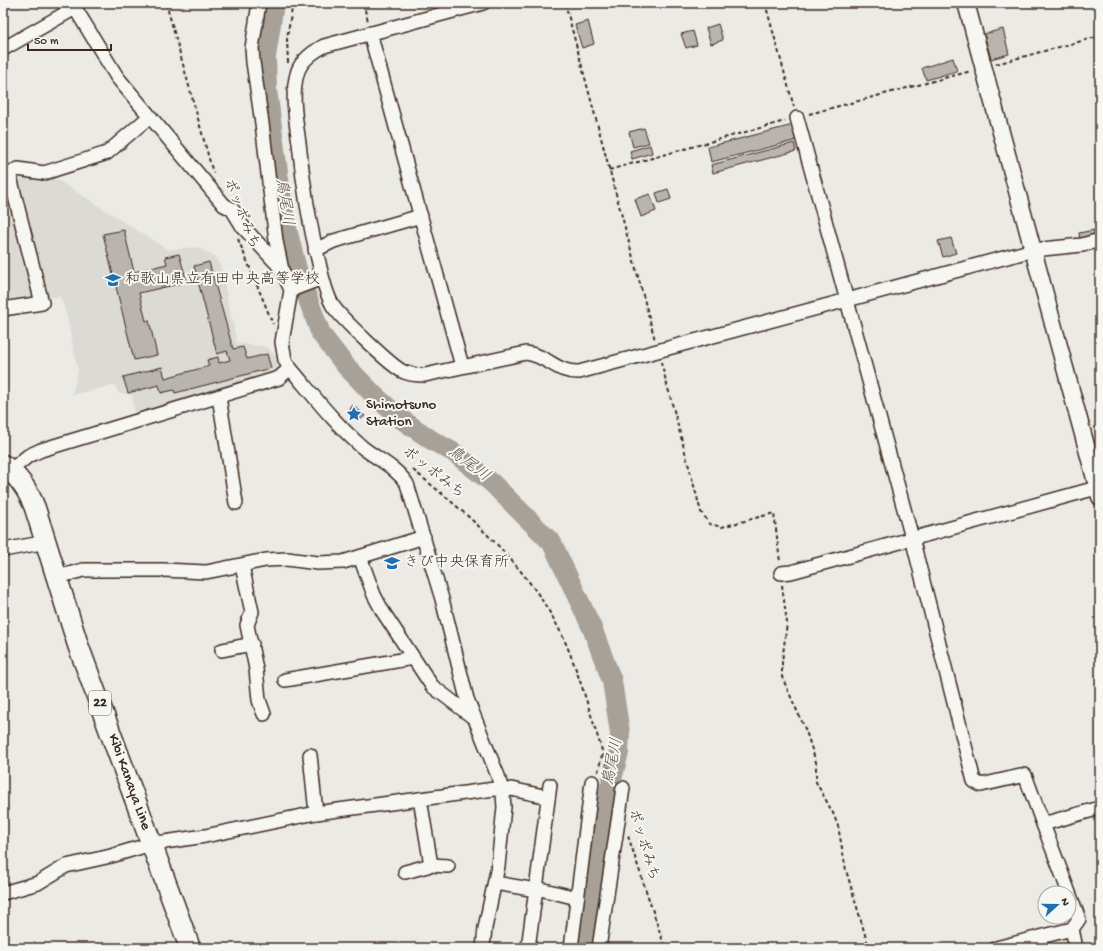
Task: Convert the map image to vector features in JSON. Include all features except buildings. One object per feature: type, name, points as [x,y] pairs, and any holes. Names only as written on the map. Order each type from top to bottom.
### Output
[{"type":"main road","name":"Kibi Kanaya Line","points":[[7,468],[22,483],[31,497],[47,542],[78,645],[190,948]]},
{"type":"street","points":[[259,3],[252,48],[253,62],[262,123],[271,212],[282,270]]},
{"type":"street","points":[[483,3],[370,33],[317,50],[301,66],[295,83],[295,108],[303,183],[320,279],[333,306],[359,334],[402,372],[415,375],[425,375],[526,353],[535,354],[563,371],[579,372],[1033,250],[1082,245],[1100,240]]},
{"type":"street","points":[[781,573],[1099,491],[966,3]]},
{"type":"street","points":[[3,49],[75,8],[117,78],[224,205],[232,209],[243,227],[282,270],[293,289],[282,342],[285,360],[290,368],[346,432],[362,447],[403,477],[407,484],[442,599],[467,699],[502,790],[504,807],[498,866],[484,928],[483,948]]},
{"type":"street","points":[[370,33],[462,366]]},
{"type":"street","points":[[3,309],[42,303],[9,173],[18,169],[44,173],[107,153],[149,117]]},
{"type":"street","points":[[797,118],[912,538],[974,781],[981,785],[1025,776],[1079,919],[1072,929],[996,948]]},
{"type":"street","points":[[315,250],[334,241],[421,216]]},
{"type":"street","points":[[293,289],[320,279]]},
{"type":"street","points":[[7,468],[41,450],[279,378],[290,368]]},
{"type":"street","points":[[219,397],[236,503]]},
{"type":"street","points":[[58,577],[83,570],[163,570],[206,572],[266,560],[287,559],[330,563],[343,562],[424,537]]},
{"type":"street","points":[[3,550],[47,542]]},
{"type":"street","points":[[360,556],[374,595],[432,686],[476,720]]},
{"type":"street","points":[[242,566],[252,612],[247,625],[252,644],[259,700],[264,714]]},
{"type":"street","points":[[222,650],[252,644]]},
{"type":"street","points":[[285,680],[413,658]]},
{"type":"street","points":[[310,755],[316,813]]},
{"type":"street","points":[[571,948],[592,782]]},
{"type":"street","points":[[3,892],[38,883],[66,866],[111,856],[152,844],[205,836],[316,813],[511,789],[549,791],[528,948]]},
{"type":"street","points":[[599,948],[620,797]]},
{"type":"street","points":[[420,799],[432,865]]},
{"type":"street","points":[[1043,824],[1100,808]]},
{"type":"street","points":[[405,872],[432,865],[448,866]]},
{"type":"street","points":[[495,883],[536,889],[577,898]]},
{"type":"street","points":[[1072,929],[1076,948]]},
{"type":"path","name":"ポッポみち","points":[[166,3],[215,177]]},
{"type":"path","points":[[293,3],[287,43],[288,62],[295,83]]},
{"type":"path","points":[[363,3],[370,33]]},
{"type":"path","points":[[565,3],[701,512],[710,524],[722,527],[774,513],[787,623],[782,662],[782,677],[806,731],[816,762],[816,782],[822,796],[833,813],[838,826],[846,870],[869,948]]},
{"type":"path","points":[[765,3],[797,118]]},
{"type":"path","points":[[609,170],[1100,36]]},
{"type":"path","name":"ポッポみち","points":[[236,235],[282,342]]},
{"type":"path","name":"ポッポみち","points":[[411,469],[479,525],[516,565],[545,605],[556,623],[574,665],[603,755],[620,797]]},
{"type":"path","name":"ポッポみち","points":[[627,833],[665,948]]},
{"type":"shaded area","name":"和歌山県立有田中央高等学校","points":[[39,168],[168,250],[196,247],[214,256],[220,265],[237,343],[267,347],[276,356],[278,367],[274,374],[135,416],[132,395],[118,393],[115,385],[72,395],[78,370],[66,313],[60,296],[3,305],[3,213],[15,210],[4,170]]},
{"type":"waterway","name":"鳥尾川","points":[[274,3],[266,57],[267,89],[284,217],[298,273],[321,334],[345,365],[374,395],[401,419],[433,441],[453,452],[492,483],[552,543],[592,628],[612,681],[620,733],[619,752],[603,815],[583,948]]},
{"type":"place","name":"和歌山県立有田中央高等学校","points":[[113,280]]},
{"type":"place","name":"Shimotsuno Station","points":[[354,414]]},
{"type":"place","name":"きび中央保育所","points":[[392,563]]}]
